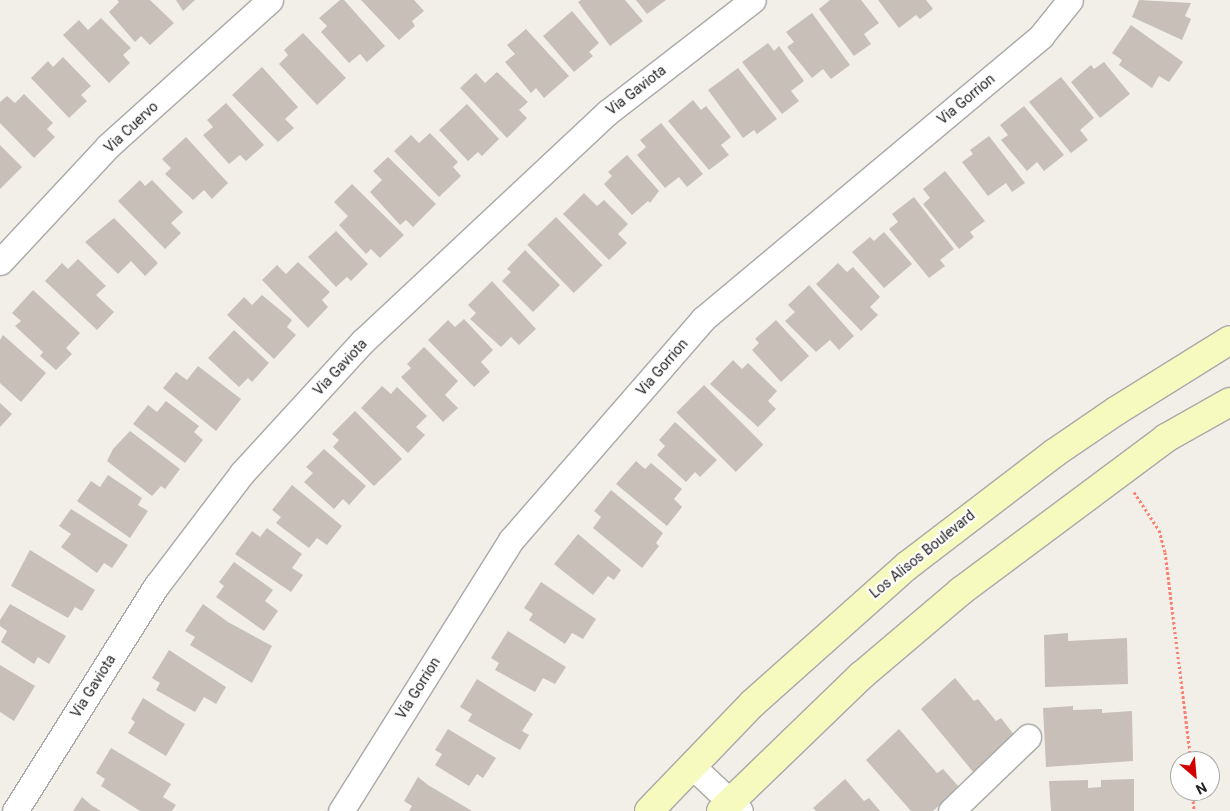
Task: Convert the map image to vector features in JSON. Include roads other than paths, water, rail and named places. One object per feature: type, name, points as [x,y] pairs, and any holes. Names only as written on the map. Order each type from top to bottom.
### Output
[{"type":"main road","name":"Los Alisos Boulevard","points":[[649,811],[691,765],[835,627],[988,501],[1116,411],[1230,340]]},
{"type":"main road","points":[[730,808],[905,636],[1004,556],[1166,438],[1230,402]]},
{"type":"street","name":"Via Cuervo","points":[[0,262],[108,146],[270,0]]},
{"type":"street","name":"Via Gaviota","points":[[15,811],[156,585],[242,473],[363,341],[608,112],[753,0]]},
{"type":"street","name":"Via Gorrion","points":[[341,811],[511,540],[703,320],[1041,36],[1070,0]]},
{"type":"street","points":[[951,811],[1028,737]]},
{"type":"street","points":[[691,765],[730,808]]}]
